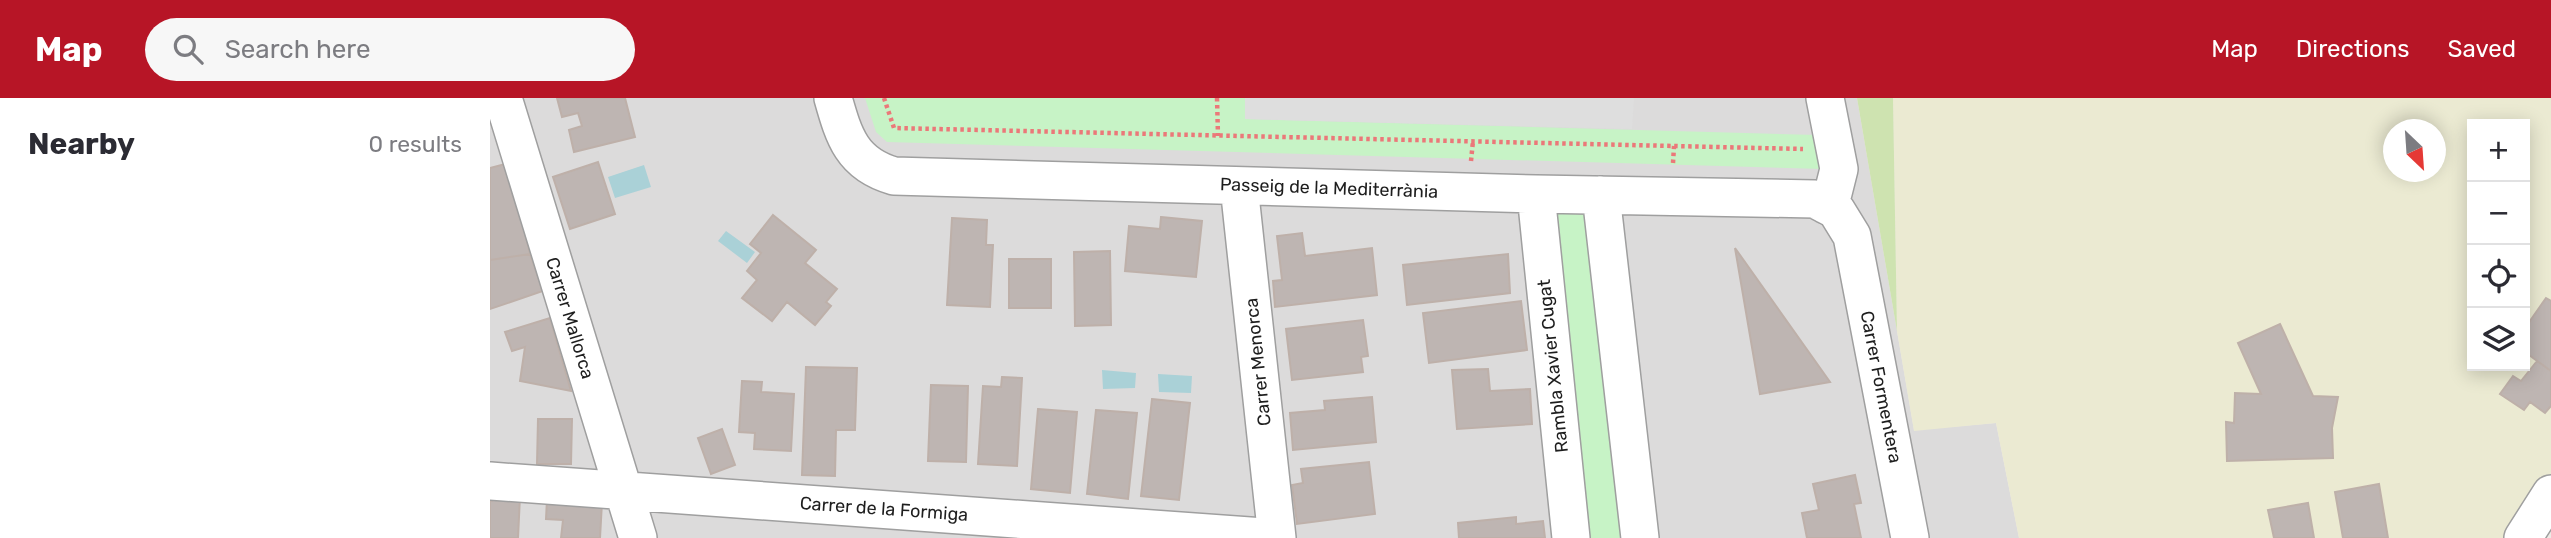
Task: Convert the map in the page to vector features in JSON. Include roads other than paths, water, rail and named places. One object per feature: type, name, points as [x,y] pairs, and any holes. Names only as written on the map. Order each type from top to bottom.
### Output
[{"type":"street","name":"Carrer Mallorca","points":[[503,98],[638,538]]},
{"type":"street","name":"Passeig de la Mediterrània","points":[[833,98],[843,132],[852,149],[876,171],[894,176],[1815,199],[1826,205]]},
{"type":"street","points":[[1825,98],[1839,169],[1833,192],[1826,205]]},
{"type":"street","name":"Carrer Menorca","points":[[1239,186],[1277,538]]},
{"type":"street","name":"Rambla Xavier Cugat","points":[[1536,194],[1571,538]]},
{"type":"street","points":[[1601,195],[1640,538]]},
{"type":"street","name":"Carrer Formentera","points":[[1826,205],[1836,210],[1853,236],[1910,538]]},
{"type":"street","name":"Carrer de la Formiga","points":[[490,481],[1277,538]]},
{"type":"street","points":[[2523,538],[2551,494]]},
{"type":"water","points":[[644,165],[651,187],[615,198],[608,177]]},
{"type":"water","points":[[726,231],[755,252],[747,263],[718,241]]},
{"type":"water","points":[[1102,370],[1136,373],[1135,388],[1103,389]]},
{"type":"water","points":[[1158,374],[1192,376],[1191,393],[1159,392]]}]
